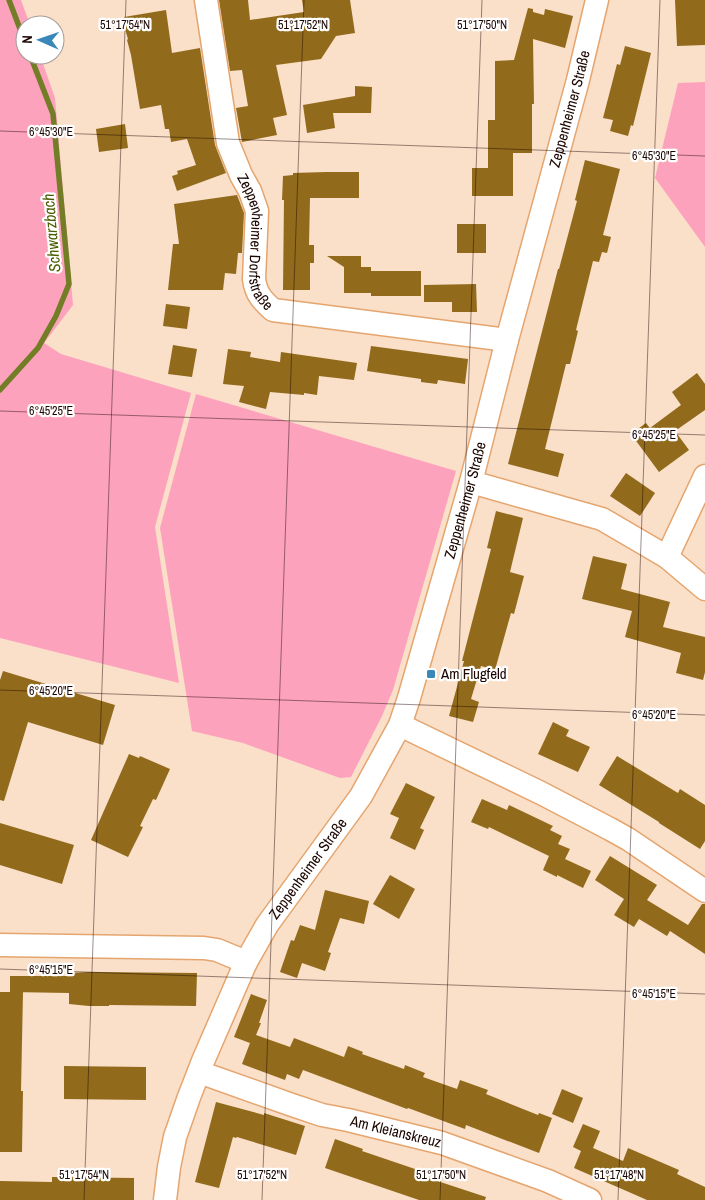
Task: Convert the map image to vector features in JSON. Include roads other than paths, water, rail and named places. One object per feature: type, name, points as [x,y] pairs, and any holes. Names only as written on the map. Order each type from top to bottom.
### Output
[{"type":"street","name":"Zeppenheimer Dorfstraße","points":[[206,0],[228,143],[257,211],[254,279],[255,288],[262,300],[273,310],[507,340]]},
{"type":"street","name":"Zeppenheimer Straße","points":[[165,1200],[169,1167],[176,1137],[189,1097],[246,962],[267,925],[361,796],[400,725],[471,482],[507,340],[578,80],[597,0]]},
{"type":"street","points":[[667,557],[705,476]]},
{"type":"street","points":[[471,482],[602,519],[667,557],[705,589]]},
{"type":"street","points":[[400,725],[541,793],[610,829],[636,844],[705,891]]},
{"type":"street","points":[[0,945],[204,948],[217,950],[246,962]]},
{"type":"street","name":"Am Kleianskreuz","points":[[199,1072],[316,1113],[442,1143],[548,1181],[590,1200]]},
{"type":"waterway","name":"Schwarzbach","points":[[9,0],[15,16]]},
{"type":"waterway","name":"Schwarzbach","points":[[0,390],[38,348],[56,316],[69,284],[53,114],[34,65]]},
{"type":"place","name":"Am Flugfeld","points":[[431,674]]}]
